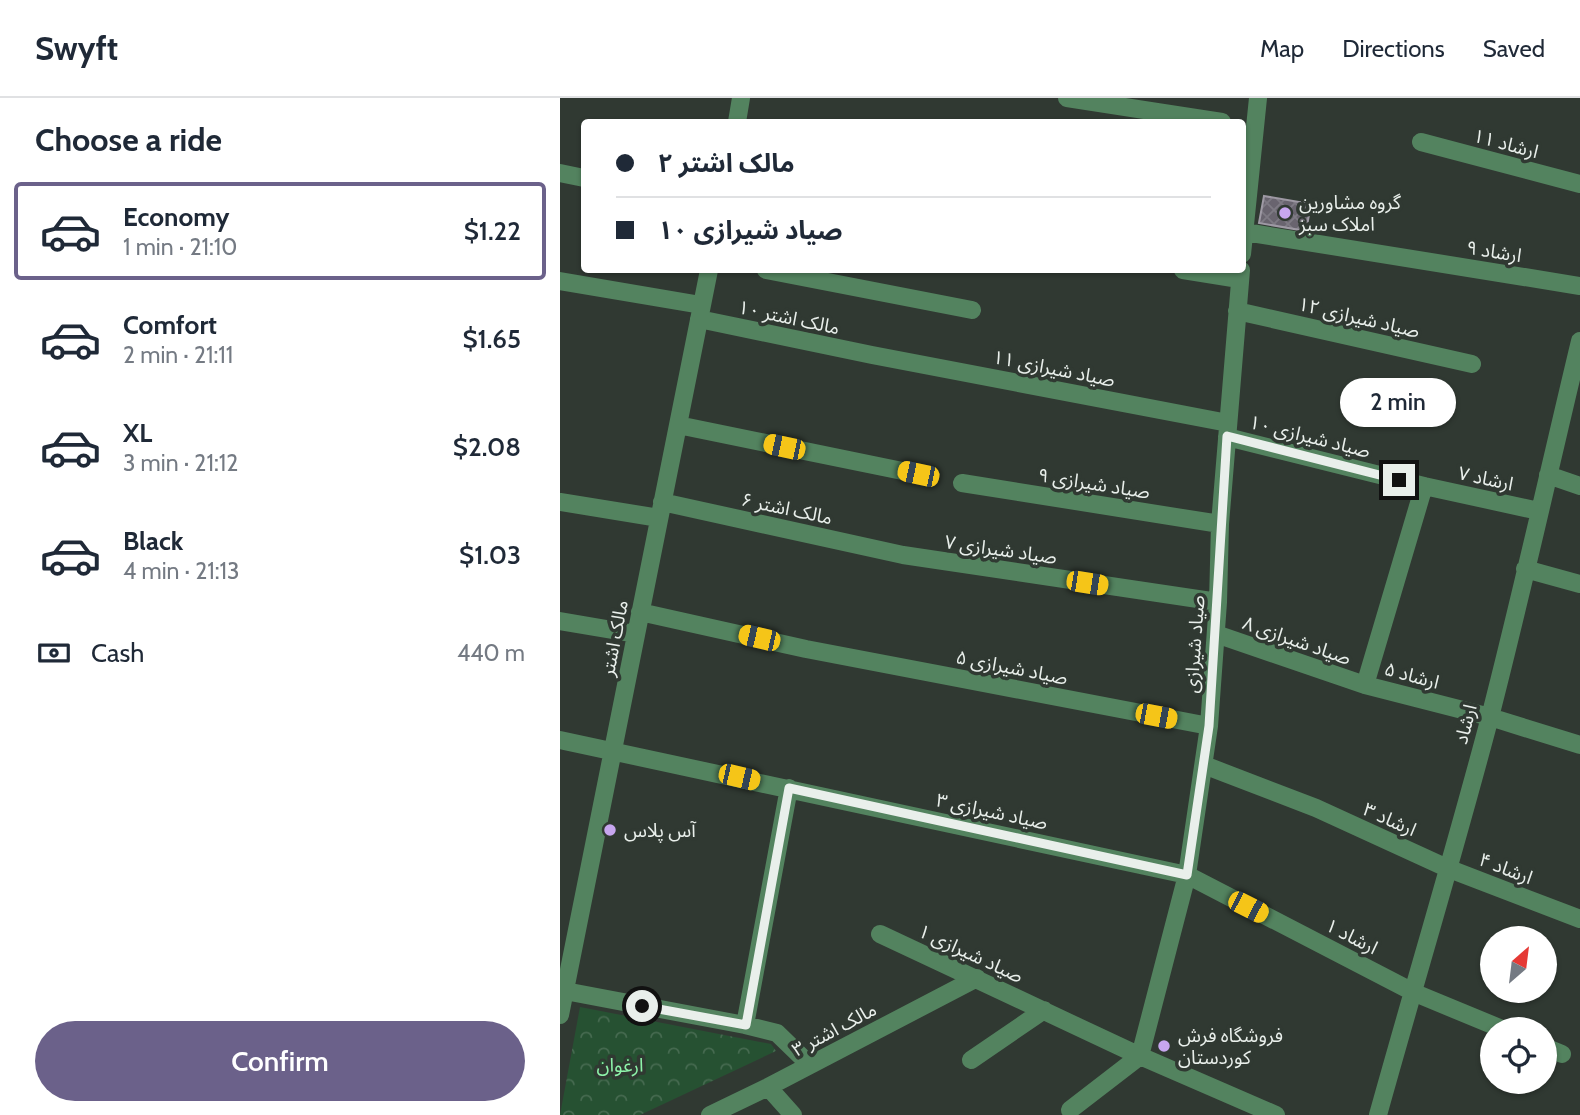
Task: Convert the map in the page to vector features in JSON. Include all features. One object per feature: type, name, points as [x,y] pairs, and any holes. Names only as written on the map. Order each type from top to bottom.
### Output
[{"type":"street","points":[[738,119],[741,98]]},
{"type":"street","points":[[1067,98],[1203,119]]},
{"type":"street","points":[[1246,206],[1249,127],[1258,98]]},
{"type":"street","name":"ارشاد ۱۱","points":[[1421,142],[1580,184]]},
{"type":"street","points":[[560,173],[581,176]]},
{"type":"street","name":"ارشاد ۹","points":[[1246,232],[1580,286]]},
{"type":"street","name":"مالک اشتر","points":[[560,1014],[565,991],[568,935],[613,750],[708,273]]},
{"type":"street","points":[[781,273],[972,310]]},
{"type":"street","name":"صیاد شیرازی","points":[[1140,1056],[1187,875],[1209,726],[1218,602],[1220,524],[1240,274]]},
{"type":"street","name":"مالک اشتر ۱۰","points":[[560,281],[700,312],[872,355]]},
{"type":"street","name":"صیاد شیرازی ۱۲","points":[[1237,311],[1472,363]]},
{"type":"street","name":"ارشاد","points":[[1378,1115],[1415,993],[1490,717],[1548,475],[1575,382],[1580,341]]},
{"type":"street","name":"صیاد شیرازی ۱۱","points":[[872,355],[1227,430]]},
{"type":"street","points":[[678,425],[918,474]]},
{"type":"street","name":"صیاد شیرازی ۱۰","points":[[1227,430],[1424,486]]},
{"type":"street","points":[[1548,475],[1580,486]]},
{"type":"street","name":"صیاد شیرازی ۹","points":[[962,483],[1220,524]]},
{"type":"street","points":[[1365,685],[1424,486]]},
{"type":"street","name":"ارشاد ۷","points":[[1424,486],[1539,511]]},
{"type":"street","name":"مالک اشتر ۶","points":[[560,502],[660,510],[903,555]]},
{"type":"street","name":"صیاد شیرازی ۷","points":[[903,555],[1218,602]]},
{"type":"street","points":[[1525,569],[1580,584]]},
{"type":"street","name":"صیاد شیرازی ۵","points":[[640,612],[806,649],[1209,726]]},
{"type":"street","points":[[560,621],[636,634]]},
{"type":"street","name":"صیاد شیرازی ۸","points":[[1216,634],[1365,685]]},
{"type":"street","name":"ارشاد ۵","points":[[1365,685],[1490,717],[1580,745]]},
{"type":"street","name":"صیاد شیرازی ۳","points":[[560,740],[1187,875],[1269,917]]},
{"type":"street","name":"ارشاد ۳","points":[[1204,765],[1316,808],[1447,868]]},
{"type":"street","points":[[746,1025],[789,788]]},
{"type":"street","name":"ارشاد ۴","points":[[1447,868],[1580,919]]},
{"type":"street","name":"ارشاد ۱","points":[[1269,917],[1415,993],[1480,1020]]},
{"type":"street","name":"صیاد شیرازی ۱","points":[[880,934],[1140,1056],[1276,1115]]},
{"type":"street","name":"مالک اشتر ۳","points":[[710,1115],[977,978]]},
{"type":"street","points":[[565,991],[777,1033],[810,1065]]},
{"type":"street","points":[[971,1060],[1044,1010]]},
{"type":"street","points":[[1070,1110],[1140,1056]]},
{"type":"street","points":[[768,1087],[793,1115]]},
{"type":"green space","name":"ارغوان","points":[[580,1007],[771,1044],[776,1051],[640,1115],[560,1115]]},
{"type":"building","name":"گروه مشاورین املاک سبز","points":[[1264,196],[1311,204],[1306,231],[1259,223]]},
{"type":"place","name":"گروه مشاورین املاک سبز","points":[[1285,213]]},
{"type":"place","name":"آس پلاس","points":[[610,830]]},
{"type":"place","name":"فروشگاه فرش کوردستان","points":[[1164,1046]]},
{"type":"route","points":[[642,1006],[746,1025],[789,788],[1187,875],[1209,726],[1227,436],[1399,480]]}]
